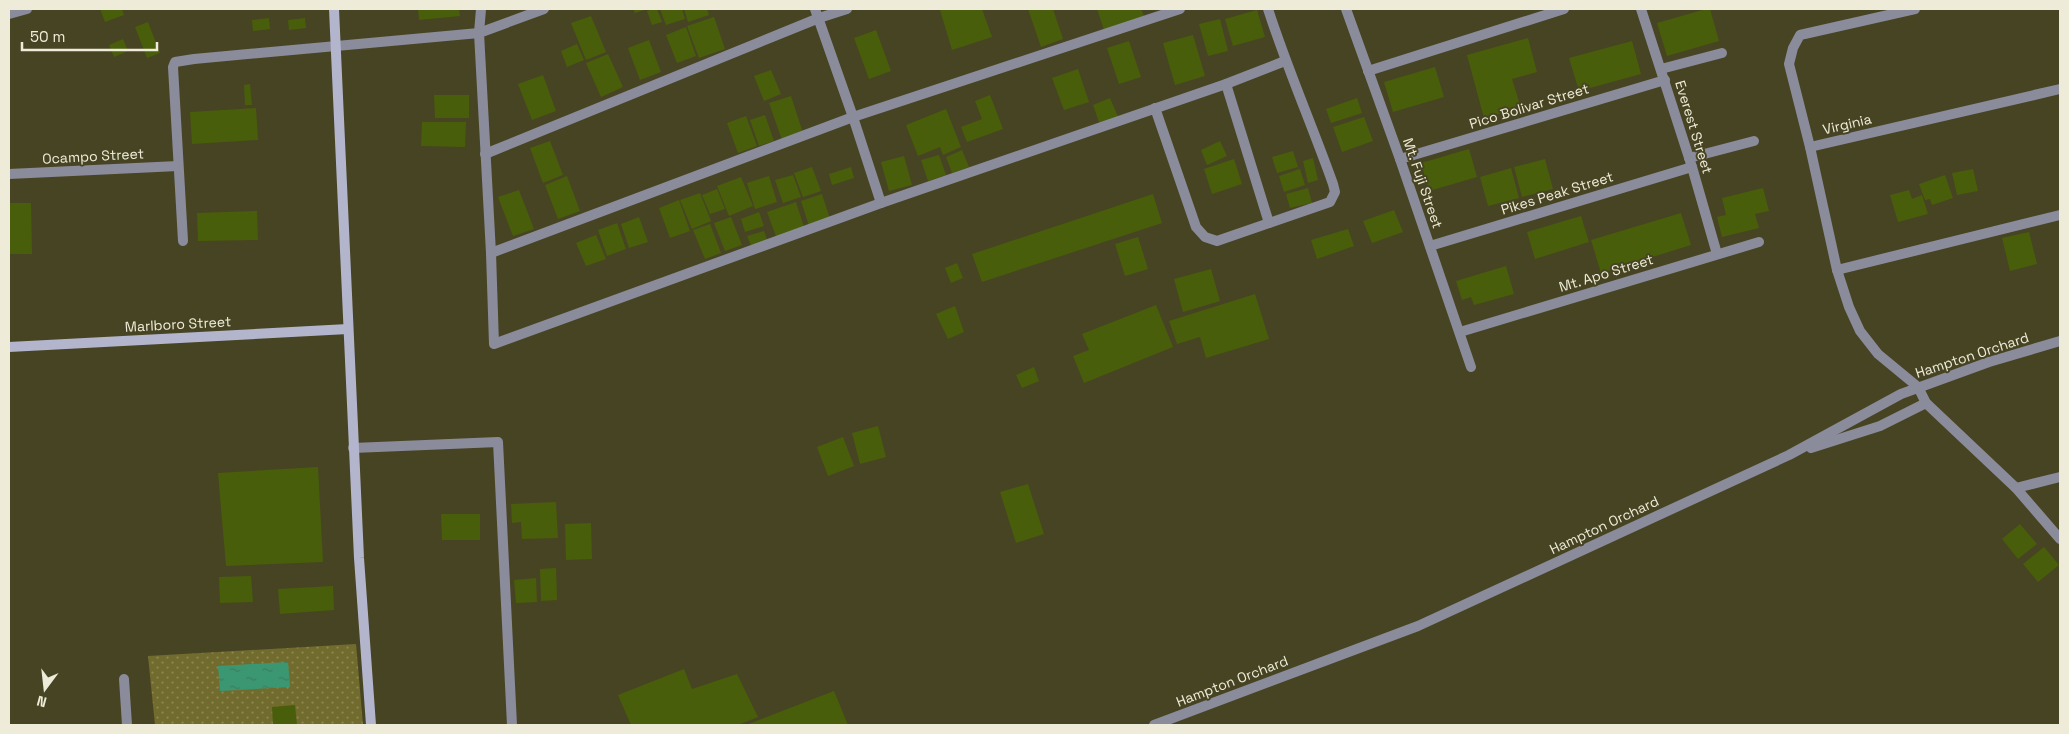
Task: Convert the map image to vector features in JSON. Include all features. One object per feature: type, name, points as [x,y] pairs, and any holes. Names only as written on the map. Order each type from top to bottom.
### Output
[{"type":"street","points":[[9,14],[27,9]]},
{"type":"street","points":[[334,9],[353,448],[371,725]]},
{"type":"street","points":[[481,9],[479,33],[492,253],[494,344],[881,203],[1226,84],[1285,61]]},
{"type":"street","points":[[183,241],[173,68],[175,62],[337,45],[479,33],[544,9]]},
{"type":"street","points":[[485,154],[817,13],[847,9]]},
{"type":"street","points":[[492,253],[853,117],[1180,9]]},
{"type":"street","points":[[1155,108],[1196,227],[1205,237],[1217,241],[1330,202],[1335,192],[1316,136],[1285,61],[1268,9]]},
{"type":"street","name":"Mt. Fuji Street","points":[[1346,9],[1400,159],[1471,367]]},
{"type":"street","points":[[1368,71],[1564,9]]},
{"type":"street","name":"Everest Street","points":[[1641,9],[1662,69],[1717,254]]},
{"type":"street","name":"Virginia","points":[[1915,9],[1800,35],[1793,48],[1789,64],[1810,147],[2060,89]]},
{"type":"street","points":[[817,13],[881,203]]},
{"type":"street","points":[[1662,69],[1722,53]]},
{"type":"street","name":"Pico Bolivar Street","points":[[1400,159],[1665,80]]},
{"type":"street","points":[[1226,84],[1269,223]]},
{"type":"street","name":"Pikes Peak Street","points":[[1430,246],[1754,141]]},
{"type":"street","points":[[1810,147],[1837,270],[1849,307],[1860,331],[1878,354],[1918,387],[1926,403],[2016,488],[2060,539]]},
{"type":"street","name":"Ocampo Street","points":[[9,174],[178,166]]},
{"type":"street","points":[[1837,270],[2060,214]]},
{"type":"street","name":"Mt. Apo Street","points":[[1460,332],[1759,242]]},
{"type":"street","name":"Marlboro Street","points":[[9,347],[348,329]]},
{"type":"street","name":"Hampton Orchard","points":[[1154,725],[1418,626],[1789,455],[1869,410],[1918,387],[1989,362],[2060,341]]},
{"type":"street","points":[[1789,455],[1880,426],[1926,403]]},
{"type":"street","points":[[353,448],[498,442],[512,725]]},
{"type":"street","points":[[2016,488],[2060,477]]},
{"type":"street","points":[[124,679],[127,725]]},
{"type":"shaded area","points":[[356,644],[363,725],[155,725],[148,656]]},
{"type":"water","points":[[288,662],[290,687],[220,691],[218,666]]},
{"type":"building","points":[[100,9],[122,9],[124,15],[105,22]]},
{"type":"building","points":[[418,9],[459,9],[460,16],[419,20]]},
{"type":"building","points":[[633,9],[647,9],[635,13]]},
{"type":"building","points":[[657,9],[662,22],[652,25],[647,11]]},
{"type":"building","points":[[660,9],[682,9],[685,19],[666,25]]},
{"type":"building","points":[[684,9],[707,9],[709,15],[688,22]]},
{"type":"building","points":[[982,9],[992,37],[952,50],[940,10]]},
{"type":"building","points":[[1028,9],[1053,9],[1063,39],[1041,47]]},
{"type":"building","points":[[1097,9],[1141,9],[1144,16],[1104,30]]},
{"type":"building","points":[[1710,9],[1719,41],[1667,56],[1657,23]]},
{"type":"building","points":[[1257,10],[1265,37],[1233,46],[1225,19]]},
{"type":"building","points":[[591,16],[606,52],[586,60],[571,23]]},
{"type":"building","points":[[714,17],[725,49],[699,58],[687,26]]},
{"type":"building","points":[[269,18],[270,29],[253,31],[252,20]]},
{"type":"building","points":[[305,18],[306,28],[289,30],[288,20]]},
{"type":"building","points":[[1220,19],[1228,51],[1208,56],[1199,24]]},
{"type":"building","points":[[148,22],[160,53],[147,58],[135,27]]},
{"type":"building","points":[[686,27],[696,56],[677,63],[666,35]]},
{"type":"building","points":[[876,30],[891,71],[869,79],[854,38]]},
{"type":"building","points":[[1193,35],[1205,76],[1175,85],[1163,43]]},
{"type":"building","points":[[1528,38],[1537,72],[1512,79],[1521,108],[1484,118],[1467,55]]},
{"type":"building","points":[[123,39],[128,51],[114,57],[109,45]]},
{"type":"building","points":[[649,40],[661,72],[640,80],[628,48]]},
{"type":"building","points":[[1129,41],[1141,77],[1119,84],[1107,48]]},
{"type":"building","points":[[1632,41],[1641,74],[1579,91],[1569,58]]},
{"type":"building","points":[[577,44],[584,60],[567,67],[561,51]]},
{"type":"building","points":[[608,54],[623,87],[601,97],[586,63]]},
{"type":"building","points":[[1435,67],[1444,97],[1393,112],[1384,82]]},
{"type":"building","points":[[1078,69],[1089,102],[1064,110],[1052,78]]},
{"type":"building","points":[[771,70],[781,94],[764,101],[754,76]]},
{"type":"building","points":[[543,75],[556,111],[532,120],[518,84]]},
{"type":"building","points":[[250,84],[252,105],[245,105],[244,85]]},
{"type":"building","points":[[434,95],[469,95],[469,118],[435,118]]},
{"type":"building","points":[[990,95],[1003,129],[967,142],[961,127],[982,119],[975,101]]},
{"type":"building","points":[[791,96],[803,133],[782,140],[769,103]]},
{"type":"building","points":[[1110,98],[1119,119],[1100,125],[1093,105]]},
{"type":"building","points":[[1357,98],[1362,113],[1331,123],[1326,109]]},
{"type":"building","points":[[256,108],[258,140],[192,144],[190,112]]},
{"type":"building","points":[[946,109],[961,147],[943,155],[940,147],[918,156],[906,125]]},
{"type":"building","points":[[765,115],[774,141],[759,146],[750,120]]},
{"type":"building","points":[[746,116],[757,146],[738,153],[727,123]]},
{"type":"building","points":[[1364,117],[1373,141],[1342,152],[1333,127]]},
{"type":"building","points":[[422,122],[466,122],[465,147],[421,146]]},
{"type":"building","points":[[550,141],[563,175],[543,183],[530,148]]},
{"type":"building","points":[[1220,141],[1227,156],[1207,165],[1201,150]]},
{"type":"building","points":[[1469,149],[1477,177],[1429,191],[1421,163]]},
{"type":"building","points":[[962,150],[969,167],[952,173],[946,157]]},
{"type":"building","points":[[1293,151],[1298,167],[1277,173],[1272,157]]},
{"type":"building","points":[[939,155],[946,175],[928,181],[921,160]]},
{"type":"building","points":[[904,156],[912,185],[889,191],[881,162]]},
{"type":"building","points":[[1313,158],[1318,180],[1308,183],[1303,161]]},
{"type":"building","points":[[1234,159],[1242,184],[1212,194],[1204,169]]},
{"type":"building","points":[[1545,159],[1553,189],[1522,197],[1514,167]]},
{"type":"building","points":[[812,167],[821,191],[803,197],[794,173]]},
{"type":"building","points":[[851,167],[854,178],[832,185],[829,174]]},
{"type":"building","points":[[1511,168],[1519,198],[1488,206],[1480,177]]},
{"type":"building","points":[[1300,169],[1305,185],[1284,192],[1279,176]]},
{"type":"building","points":[[1973,169],[1978,191],[1957,195],[1952,173]]},
{"type":"building","points":[[793,175],[801,197],[783,203],[775,180]]},
{"type":"building","points":[[1945,175],[1953,198],[1932,205],[1930,199],[1925,200],[1919,184]]},
{"type":"building","points":[[567,176],[580,211],[558,219],[545,185]]},
{"type":"building","points":[[769,176],[777,202],[755,209],[747,183]]},
{"type":"building","points":[[741,177],[753,206],[729,216],[717,186]]},
{"type":"building","points":[[1308,188],[1312,203],[1290,208],[1286,194]]},
{"type":"building","points":[[1763,188],[1769,211],[1755,214],[1759,228],[1722,237],[1717,217],[1726,215],[1722,198]]},
{"type":"building","points":[[717,189],[725,209],[710,214],[702,195]]},
{"type":"building","points":[[519,190],[534,229],[513,236],[498,197]]},
{"type":"building","points":[[1909,190],[1912,199],[1922,195],[1928,214],[1898,222],[1890,195]]},
{"type":"building","points":[[700,193],[711,221],[692,229],[680,200]]},
{"type":"building","points":[[822,194],[830,219],[809,226],[801,201]]},
{"type":"building","points":[[1153,194],[1162,223],[982,282],[972,254]]},
{"type":"building","points":[[679,200],[690,231],[670,238],[659,208]]},
{"type":"building","points":[[796,202],[805,230],[777,239],[767,212]]},
{"type":"building","points":[[9,203],[31,203],[32,254],[9,254]]},
{"type":"building","points":[[1394,210],[1403,232],[1372,243],[1363,221]]},
{"type":"building","points":[[257,211],[258,240],[198,241],[197,213]]},
{"type":"building","points":[[759,212],[764,226],[745,232],[741,219]]},
{"type":"building","points":[[1681,213],[1691,245],[1601,273],[1591,240]]},
{"type":"building","points":[[1581,216],[1589,242],[1535,259],[1527,232]]},
{"type":"building","points":[[639,217],[648,242],[629,248],[621,224]]},
{"type":"building","points":[[731,217],[742,245],[725,251],[714,223]]},
{"type":"building","points":[[617,223],[626,249],[607,256],[598,230]]},
{"type":"building","points":[[710,224],[721,253],[705,259],[693,230]]},
{"type":"building","points":[[1348,229],[1354,246],[1317,259],[1311,240]]},
{"type":"building","points":[[764,231],[768,243],[752,248],[747,236]]},
{"type":"building","points":[[2029,232],[2037,264],[2010,271],[2002,238]]},
{"type":"building","points":[[596,235],[606,259],[586,266],[576,243]]},
{"type":"building","points":[[1138,237],[1148,269],[1125,276],[1115,244]]},
{"type":"building","points":[[957,263],[963,278],[951,283],[945,268]]},
{"type":"building","points":[[1506,266],[1514,294],[1474,305],[1471,297],[1462,300],[1456,281]]},
{"type":"building","points":[[1211,269],[1220,301],[1183,312],[1174,279]]},
{"type":"building","points":[[1255,294],[1269,339],[1206,358],[1200,337],[1177,344],[1169,321]]},
{"type":"building","points":[[1156,305],[1173,347],[1084,383],[1073,356],[1089,350],[1082,334]]},
{"type":"building","points":[[955,306],[964,332],[948,339],[936,314]]},
{"type":"building","points":[[1034,367],[1039,381],[1022,388],[1016,375]]},
{"type":"building","points":[[878,426],[886,457],[860,464],[852,433]]},
{"type":"building","points":[[843,437],[854,466],[828,476],[817,447]]},
{"type":"building","points":[[318,467],[323,562],[226,566],[218,473]]},
{"type":"building","points":[[1028,484],[1044,534],[1016,543],[1000,492]]},
{"type":"building","points":[[556,502],[558,538],[522,539],[521,522],[512,523],[511,504]]},
{"type":"building","points":[[441,514],[480,514],[480,540],[442,540]]},
{"type":"building","points":[[591,523],[592,559],[566,560],[565,524]]},
{"type":"building","points":[[2020,524],[2037,544],[2018,559],[2002,539]]},
{"type":"building","points":[[2044,547],[2059,565],[2038,582],[2023,564]]},
{"type":"building","points":[[556,568],[557,600],[541,601],[540,569]]},
{"type":"building","points":[[251,576],[253,602],[220,603],[219,577]]},
{"type":"building","points":[[536,578],[537,602],[516,603],[514,580]]},
{"type":"building","points":[[333,586],[334,610],[280,614],[278,589]]},
{"type":"building","points":[[684,669],[692,689],[737,674],[758,717],[738,725],[631,725],[618,695]]},
{"type":"building","points":[[834,691],[848,725],[746,725]]},
{"type":"building","points":[[295,705],[297,725],[273,725],[272,707]]}]
